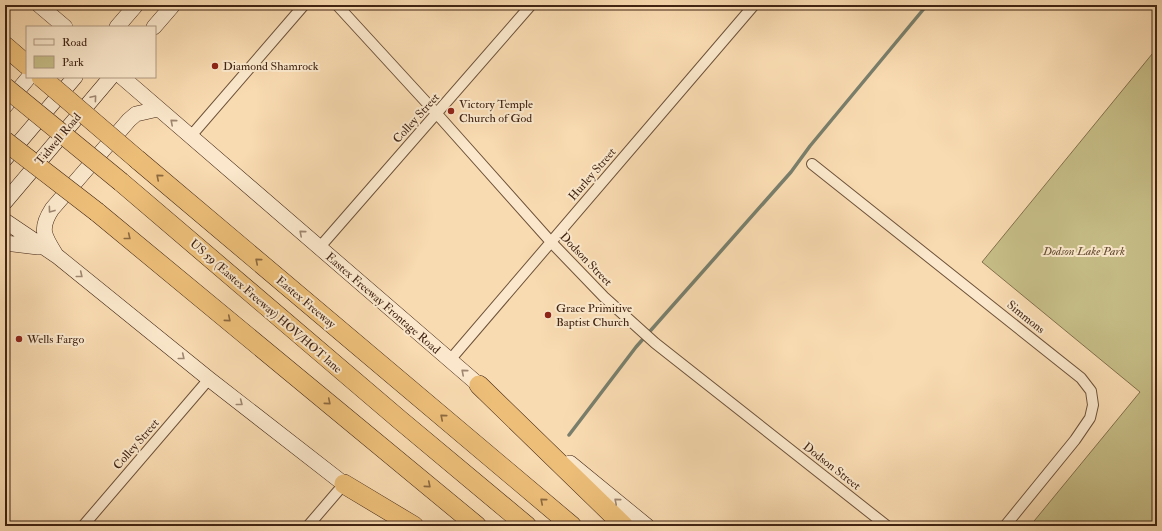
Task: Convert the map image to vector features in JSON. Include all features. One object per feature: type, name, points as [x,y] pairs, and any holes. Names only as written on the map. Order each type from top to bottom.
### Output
[{"type":"highway","points":[[5,46],[26,64]]},
{"type":"highway","name":"Eastex Freeway","points":[[42,78],[572,526]]},
{"type":"highway","points":[[5,87],[118,186]]},
{"type":"highway","points":[[5,104],[118,186]]},
{"type":"highway","points":[[5,141],[97,212],[477,526]]},
{"type":"highway","name":"US 59 (Eastex Freeway) HOV/HOT lane","points":[[118,186],[298,333],[526,526]]},
{"type":"highway","points":[[479,385],[624,526]]},
{"type":"highway","points":[[344,484],[414,526]]},
{"type":"main road","points":[[40,5],[61,26]]},
{"type":"main road","points":[[118,26],[136,5]]},
{"type":"main road","points":[[155,26],[173,5]]},
{"type":"main road","points":[[5,104],[28,78]]},
{"type":"main road","points":[[5,159],[74,78]]},
{"type":"main road","name":"Tidwell Road","points":[[5,202],[110,78]]},
{"type":"main road","name":"Eastex Freeway Frontage Road","points":[[123,78],[479,385],[647,526]]},
{"type":"main road","points":[[56,256],[44,234],[43,225],[52,209],[129,120],[136,114],[158,109]]},
{"type":"main road","points":[[5,221],[42,248],[56,256],[209,379],[398,526]]},
{"type":"main road","points":[[5,243],[42,248]]},
{"type":"street","points":[[190,137],[304,5]]},
{"type":"street","name":"Dodson Street","points":[[337,5],[551,242],[604,297],[655,343],[887,526]]},
{"type":"street","name":"Colley Street","points":[[319,248],[531,5]]},
{"type":"street","name":"Hurley Street","points":[[450,360],[754,5]]},
{"type":"street","name":"Simmons","points":[[812,164],[1081,378],[1091,391],[1093,405],[1090,418],[1075,440],[1004,526]]},
{"type":"street","name":"Colley Street","points":[[83,526],[209,379]]},
{"type":"street","points":[[308,526],[344,484]]},
{"type":"green space","name":"Dodson Lake Park","points":[[1157,48],[1157,526],[1030,526],[1140,392],[982,262]]},
{"type":"waterway","points":[[569,435],[636,347],[791,172],[810,146],[927,5]]},
{"type":"place","name":"Diamond Shamrock","points":[[215,66]]},
{"type":"place","name":"Victory Temple Church of God","points":[[451,111]]},
{"type":"place","name":"Grace Primitive Baptist Church","points":[[548,315]]},
{"type":"place","name":"Wells Fargo","points":[[19,339]]}]
